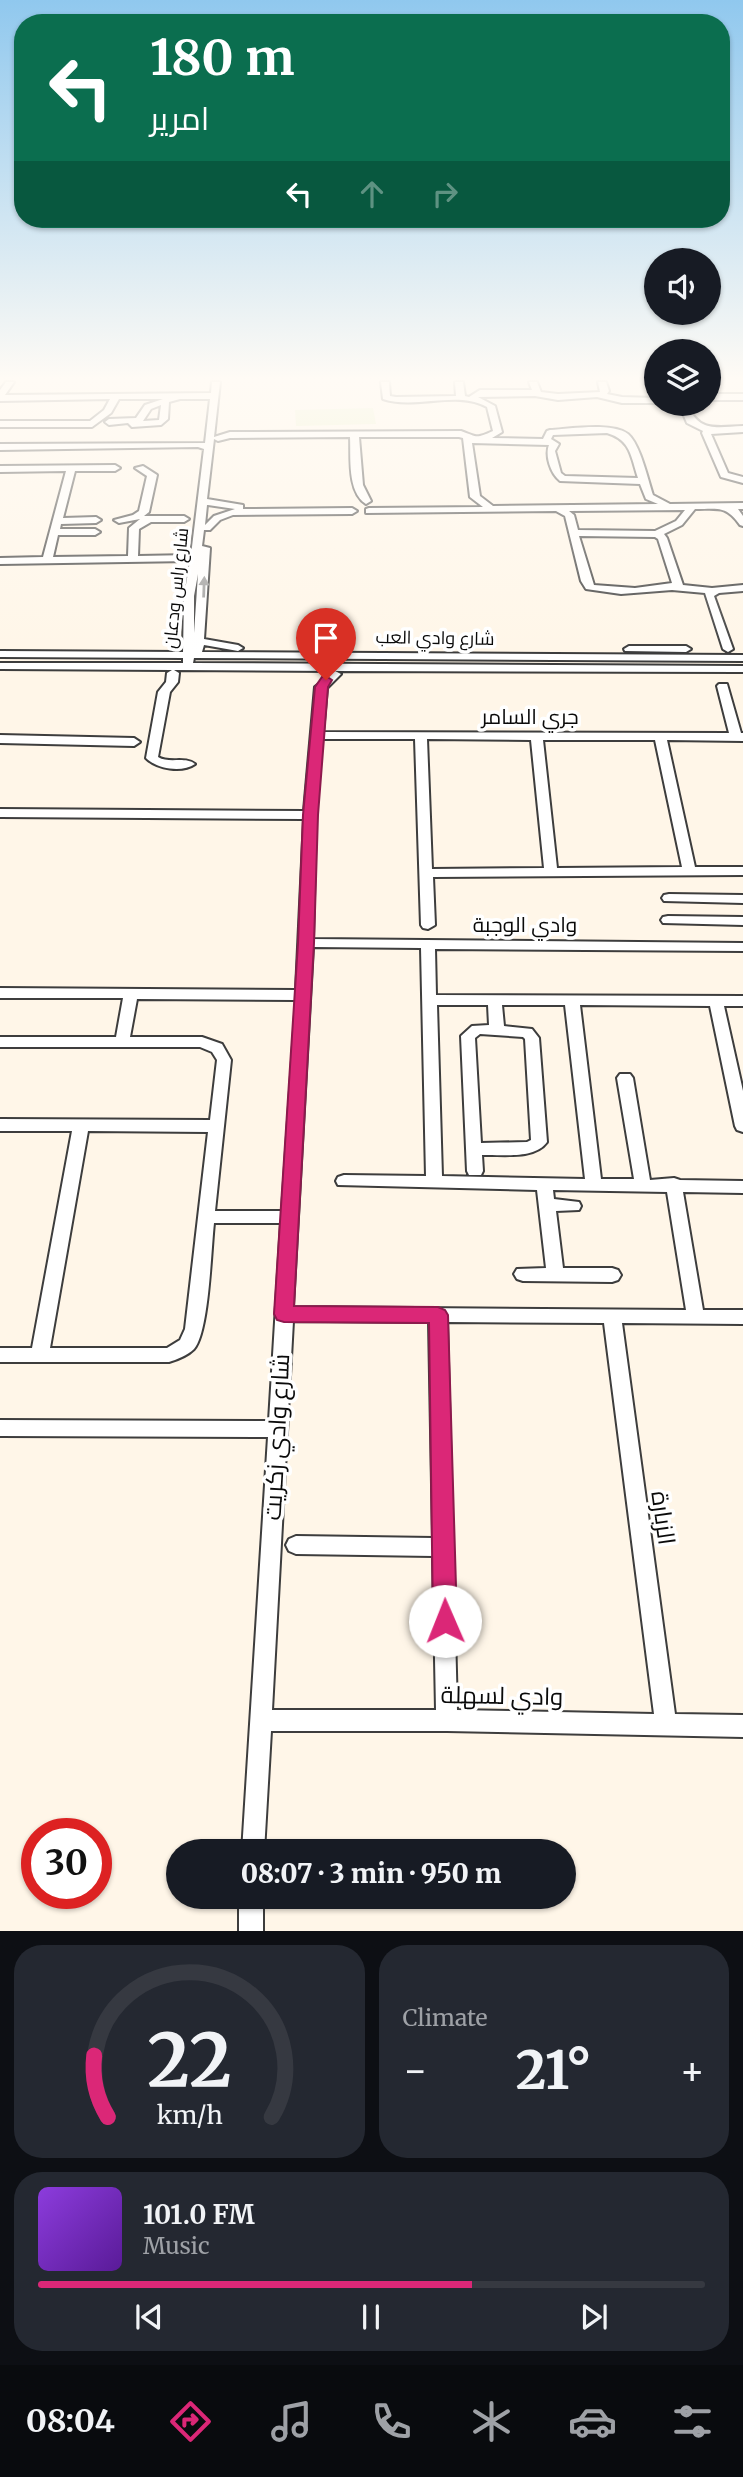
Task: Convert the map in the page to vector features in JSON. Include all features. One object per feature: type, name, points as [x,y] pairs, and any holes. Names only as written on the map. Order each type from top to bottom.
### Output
[{"type":"street","points":[[47,560],[70,472]]},
{"type":"street","points":[[133,558],[134,528],[146,523],[143,518],[152,475],[147,472]]},
{"type":"street","name":"شارع راس ودعان","points":[[192,659],[188,627],[190,589],[207,472]]},
{"type":"street","name":"شارع راس ودعان","points":[[192,659],[199,641],[209,472]]},
{"type":"street","points":[[351,506],[358,485],[357,472]]},
{"type":"street","points":[[468,506],[475,497],[476,472]]},
{"type":"street","points":[[557,472],[563,479],[643,481]]},
{"type":"street","points":[[640,472],[649,497],[665,504]]},
{"type":"street","points":[[723,472],[724,475],[743,480]]},
{"type":"street","points":[[358,485],[369,506]]},
{"type":"street","points":[[475,497],[489,506]]},
{"type":"street","points":[[640,504],[649,497]]},
{"type":"street","points":[[208,502],[259,508]]},
{"type":"street","points":[[351,506],[227,513],[218,513],[215,510],[351,506],[665,504],[742,511]]},
{"type":"street","points":[[369,506],[557,508],[572,511],[719,506],[742,511]]},
{"type":"street","points":[[657,534],[674,527],[691,509]]},
{"type":"street","points":[[572,511],[574,533],[586,581],[590,587],[606,591],[673,587],[713,591],[743,589]]},
{"type":"street","points":[[207,528],[214,520],[227,513]]},
{"type":"street","points":[[119,520],[184,519]]},
{"type":"street","points":[[57,521],[96,520]]},
{"type":"street","points":[[54,532],[95,533]]},
{"type":"street","points":[[574,533],[657,534],[662,538],[678,580],[673,587]]},
{"type":"street","points":[[0,561],[196,558]]},
{"type":"street","points":[[713,591],[709,595],[710,602],[728,649]]},
{"type":"street","points":[[160,654],[188,627]]},
{"type":"street","name":"شارع وادي العب","points":[[199,641],[254,648],[382,654],[743,658]]},
{"type":"street","points":[[0,647],[87,648],[110,654]]},
{"type":"street","points":[[231,655],[254,648]]},
{"type":"street","points":[[624,649],[658,659]]},
{"type":"street","name":"شارع وادي العب","points":[[3,671],[119,667],[231,655],[358,651],[743,649]]},
{"type":"street","points":[[220,667],[222,662],[228,660],[341,659],[358,651]]},
{"type":"street","name":"شارع وادي العب","points":[[0,654],[160,654],[220,667],[691,668],[741,671]]},
{"type":"street","points":[[3,671],[34,661],[192,659]]},
{"type":"street","points":[[99,673],[119,667]]},
{"type":"street","points":[[267,667],[301,674],[318,681],[321,687],[335,674]]},
{"type":"street","points":[[349,674],[378,667]]},
{"type":"street","points":[[3,671],[301,674],[741,671]]},
{"type":"street","points":[[173,673],[172,682],[164,692],[152,758],[161,764],[189,764]]},
{"type":"street","points":[[723,686],[739,737]]},
{"type":"street","name":"شارع وادي زكريت","points":[[254,1839],[306,943],[310,815],[321,687]]},
{"type":"street","name":"جري السامر","points":[[317,735],[739,737]]},
{"type":"street","points":[[421,736],[428,925]]},
{"type":"street","points":[[537,736],[551,872]]},
{"type":"street","points":[[660,737],[691,872]]},
{"type":"street","points":[[0,739],[134,743]]},
{"type":"street","points":[[0,813],[310,815]]},
{"type":"street","points":[[426,873],[743,871]]},
{"type":"street","points":[[669,898],[738,899],[743,940]]},
{"type":"street","points":[[668,920],[740,921]]},
{"type":"street","name":"وادي الوجبة","points":[[306,943],[743,947]]},
{"type":"street","points":[[428,946],[433,1183]]},
{"type":"street","points":[[0,993],[303,995]]},
{"type":"street","points":[[122,1042],[131,994]]},
{"type":"street","points":[[429,1000],[743,1001]]},
{"type":"street","points":[[495,1001],[497,1030]]},
{"type":"street","points":[[572,1001],[594,1184]]},
{"type":"street","points":[[716,1001],[743,1126]]},
{"type":"street","points":[[474,1149],[530,1148],[537,1145],[540,1139],[532,1036],[523,1030],[474,1030],[468,1036],[475,1171]]},
{"type":"street","points":[[0,1042],[202,1042],[217,1048],[225,1060],[194,1329],[187,1345],[169,1355],[0,1355]]},
{"type":"street","points":[[625,1078],[643,1184]]},
{"type":"street","points":[[0,1125],[218,1126]]},
{"type":"street","points":[[40,1355],[81,1125]]},
{"type":"street","points":[[344,1181],[743,1187]]},
{"type":"street","points":[[544,1183],[555,1274]]},
{"type":"street","points":[[674,1184],[696,1317]]},
{"type":"street","points":[[547,1205],[573,1206]]},
{"type":"street","points":[[208,1217],[290,1217]]},
{"type":"street","points":[[523,1274],[612,1275]]},
{"type":"street","points":[[284,1314],[743,1317]]},
{"type":"street","points":[[438,1315],[447,1720]]},
{"type":"street","name":"الزبارة","points":[[612,1316],[666,1726]]},
{"type":"street","points":[[0,1428],[278,1429]]},
{"type":"street","points":[[296,1545],[443,1547]]},
{"type":"street","name":"وادي لسهلة","points":[[261,1721],[447,1720],[743,1726]]},
{"type":"route","points":[[326,680],[321,687],[310,815],[306,943],[284,1314],[438,1315],[445,1621]]}]
